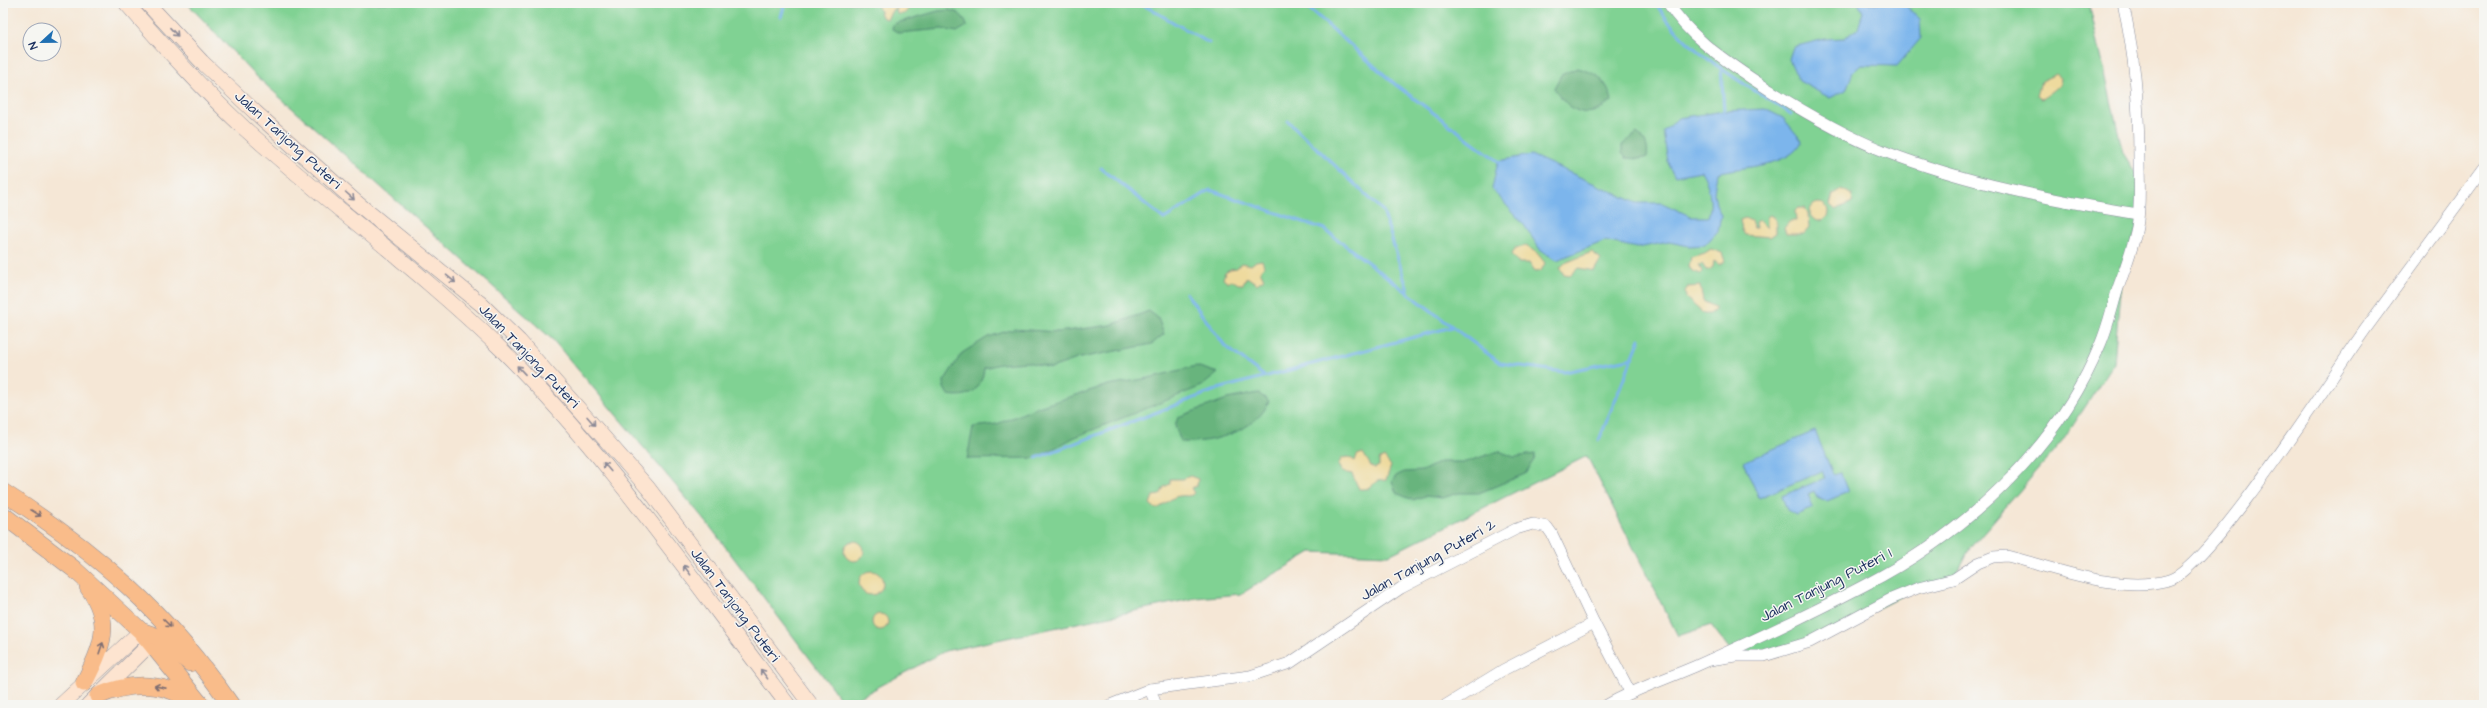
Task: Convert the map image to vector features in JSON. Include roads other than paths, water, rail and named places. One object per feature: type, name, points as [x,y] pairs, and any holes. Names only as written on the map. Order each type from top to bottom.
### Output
[{"type":"main road","points":[[3,492],[52,524],[87,550],[130,586],[172,628],[227,700]]},
{"type":"main road","points":[[3,515],[59,557],[148,636],[201,705]]},
{"type":"main road","points":[[87,550],[145,617],[148,636]]},
{"type":"main road","points":[[59,557],[83,580],[95,596],[104,626],[101,649],[84,683]]},
{"type":"main road","points":[[148,636],[167,642],[227,700]]},
{"type":"main road","points":[[93,700],[118,689],[155,686],[172,689],[194,705]]},
{"type":"street","name":"Jalan Tanjong Puteri","points":[[126,3],[189,75],[243,127],[468,318],[509,357],[570,423],[634,498],[788,705]]},
{"type":"street","name":"Jalan Tanjong Puteri","points":[[147,3],[202,62],[358,203],[481,304],[519,341],[648,488],[811,705]]},
{"type":"street","points":[[1668,3],[1676,15],[1705,44],[1736,68],[1804,112],[1885,151],[1966,179],[2072,203],[2138,214]]},
{"type":"street","name":"Jalan Tanjung Puteri 1","points":[[1607,705],[1630,692],[1650,686],[1710,660],[1866,585],[1927,548],[1978,510],[2015,473],[2065,409],[2100,345],[2137,227],[2138,101],[2131,36],[2122,3]]},
{"type":"street","points":[[189,75],[202,62]]},
{"type":"street","points":[[1710,660],[1735,656],[1764,656],[1810,642],[1891,599],[1918,588],[1954,579],[1978,563],[1993,557],[2007,556],[2113,583],[2134,586],[2170,580],[2185,572],[2226,527],[2368,325],[2484,168]]},
{"type":"street","name":"Jalan Tanjung Puteri 2","points":[[1110,705],[1150,689],[1250,676],[1290,663],[1401,588],[1516,529],[1533,524],[1547,527],[1552,534],[1594,623],[1630,692]]},
{"type":"street","points":[[1446,705],[1503,670],[1594,623]]},
{"type":"street","points":[[61,705],[84,683],[148,636]]},
{"type":"street","points":[[93,700],[148,636]]},
{"type":"street","points":[[1150,689],[1156,705]]},
{"type":"water","points":[[1858,3],[1903,3],[1920,19],[1921,38],[1897,66],[1861,65],[1853,72],[1846,90],[1830,98],[1799,81],[1789,59],[1793,47],[1825,39],[1845,38],[1858,29],[1863,12]]},
{"type":"water","points":[[1765,109],[1783,118],[1802,141],[1796,150],[1777,161],[1717,173],[1714,193],[1716,204],[1721,215],[1718,231],[1705,245],[1689,246],[1669,242],[1637,248],[1605,241],[1557,260],[1541,251],[1524,225],[1492,189],[1498,161],[1531,155],[1637,203],[1662,203],[1692,217],[1708,217],[1710,200],[1708,187],[1704,176],[1701,171],[1675,176],[1669,167],[1663,132],[1678,118],[1724,111]]},
{"type":"water","points":[[1815,431],[1833,474],[1840,472],[1848,492],[1827,501],[1817,497],[1814,491],[1808,494],[1813,508],[1796,515],[1787,510],[1782,496],[1825,478],[1822,471],[1759,498],[1743,462]]},
{"type":"waterway","points":[[781,17],[785,3]]},
{"type":"waterway","points":[[1140,3],[1209,43]]},
{"type":"waterway","points":[[1656,3],[1668,21],[1682,37],[1699,52],[1717,66],[1791,114]]},
{"type":"waterway","points":[[1305,5],[1396,85],[1498,161]]},
{"type":"waterway","points":[[1721,67],[1724,111]]},
{"type":"waterway","points":[[1288,121],[1383,211],[1409,294]]},
{"type":"waterway","points":[[1101,168],[1164,219],[1210,190],[1324,229],[1500,363],[1564,372],[1634,358]]},
{"type":"waterway","points":[[1186,293],[1225,346],[1264,376]]},
{"type":"waterway","points":[[1036,458],[1218,389],[1452,327]]},
{"type":"waterway","points":[[1599,440],[1640,339]]}]
